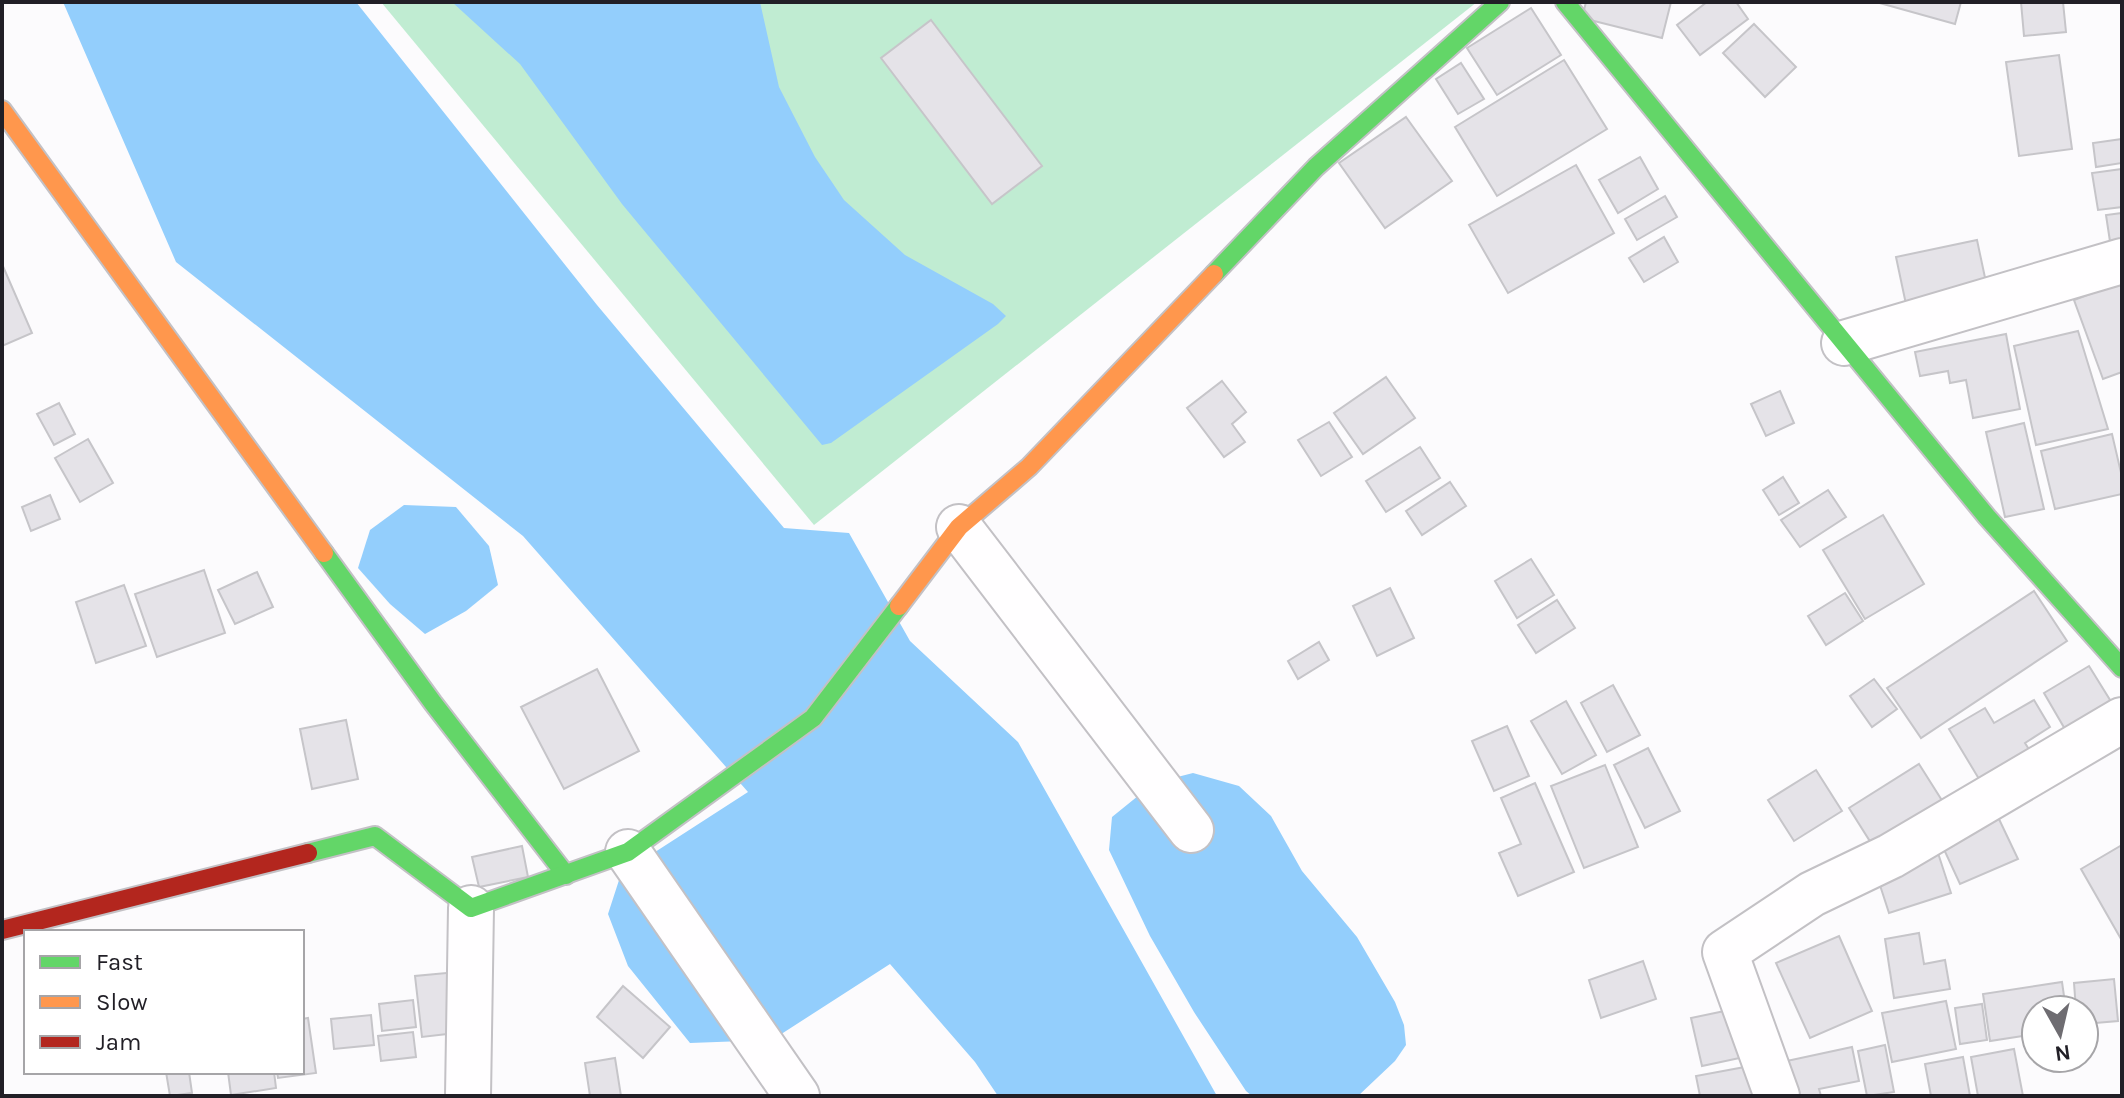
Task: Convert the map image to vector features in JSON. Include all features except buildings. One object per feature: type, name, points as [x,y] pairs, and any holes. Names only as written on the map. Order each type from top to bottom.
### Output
[{"type":"street","points":[[471,908],[628,852],[813,718],[959,527],[1029,467],[1316,167],[1500,2]]},
{"type":"street","points":[[1565,2],[1987,517],[2122,668]]},
{"type":"street","points":[[2,110],[433,703],[566,875]]},
{"type":"street","points":[[1844,343],[2122,261]]},
{"type":"street","points":[[959,527],[1191,830]]},
{"type":"street","points":[[1777,1096],[1725,952],[1812,894],[1891,856],[2122,720]]},
{"type":"street","points":[[2,930],[375,836],[471,908]]},
{"type":"street","points":[[628,852],[797,1096]]},
{"type":"street","points":[[468,1096],[471,908]]},
{"type":"green space","points":[[381,2],[1477,2],[814,525]]},
{"type":"water","points":[[63,2],[356,2],[597,305],[784,528],[849,533],[910,641],[1018,742],[1217,1096],[998,1096],[975,1062],[890,964],[772,1040],[690,1043],[628,966],[608,914],[621,874],[748,792],[523,536],[176,262]]},
{"type":"water","points":[[452,2],[760,2],[779,87],[815,157],[844,200],[905,255],[993,304],[1006,316],[831,443],[822,445],[622,204],[520,64]]},
{"type":"water","points":[[404,505],[456,507],[489,546],[498,585],[466,611],[425,634],[390,604],[358,568],[370,530]]},
{"type":"water","points":[[1193,773],[1239,786],[1271,816],[1302,871],[1357,937],[1395,1002],[1404,1025],[1406,1045],[1395,1061],[1358,1096],[1252,1096],[1194,1012],[1150,936],[1109,850],[1112,817],[1154,783]]},
{"type":"traffic: fast","points":[[1214,274],[1316,167],[1500,2]]},
{"type":"traffic: fast","points":[[1565,2],[1987,517],[2122,668]]},
{"type":"traffic: fast","points":[[324,553],[433,703],[566,875]]},
{"type":"traffic: fast","points":[[308,853],[375,836],[471,908],[628,852],[813,718],[899,606]]},
{"type":"traffic: slow","points":[[2,110],[324,553]]},
{"type":"traffic: slow","points":[[899,606],[959,527],[1029,467],[1214,274]]},
{"type":"traffic: jam","points":[[2,930],[308,853]]}]
